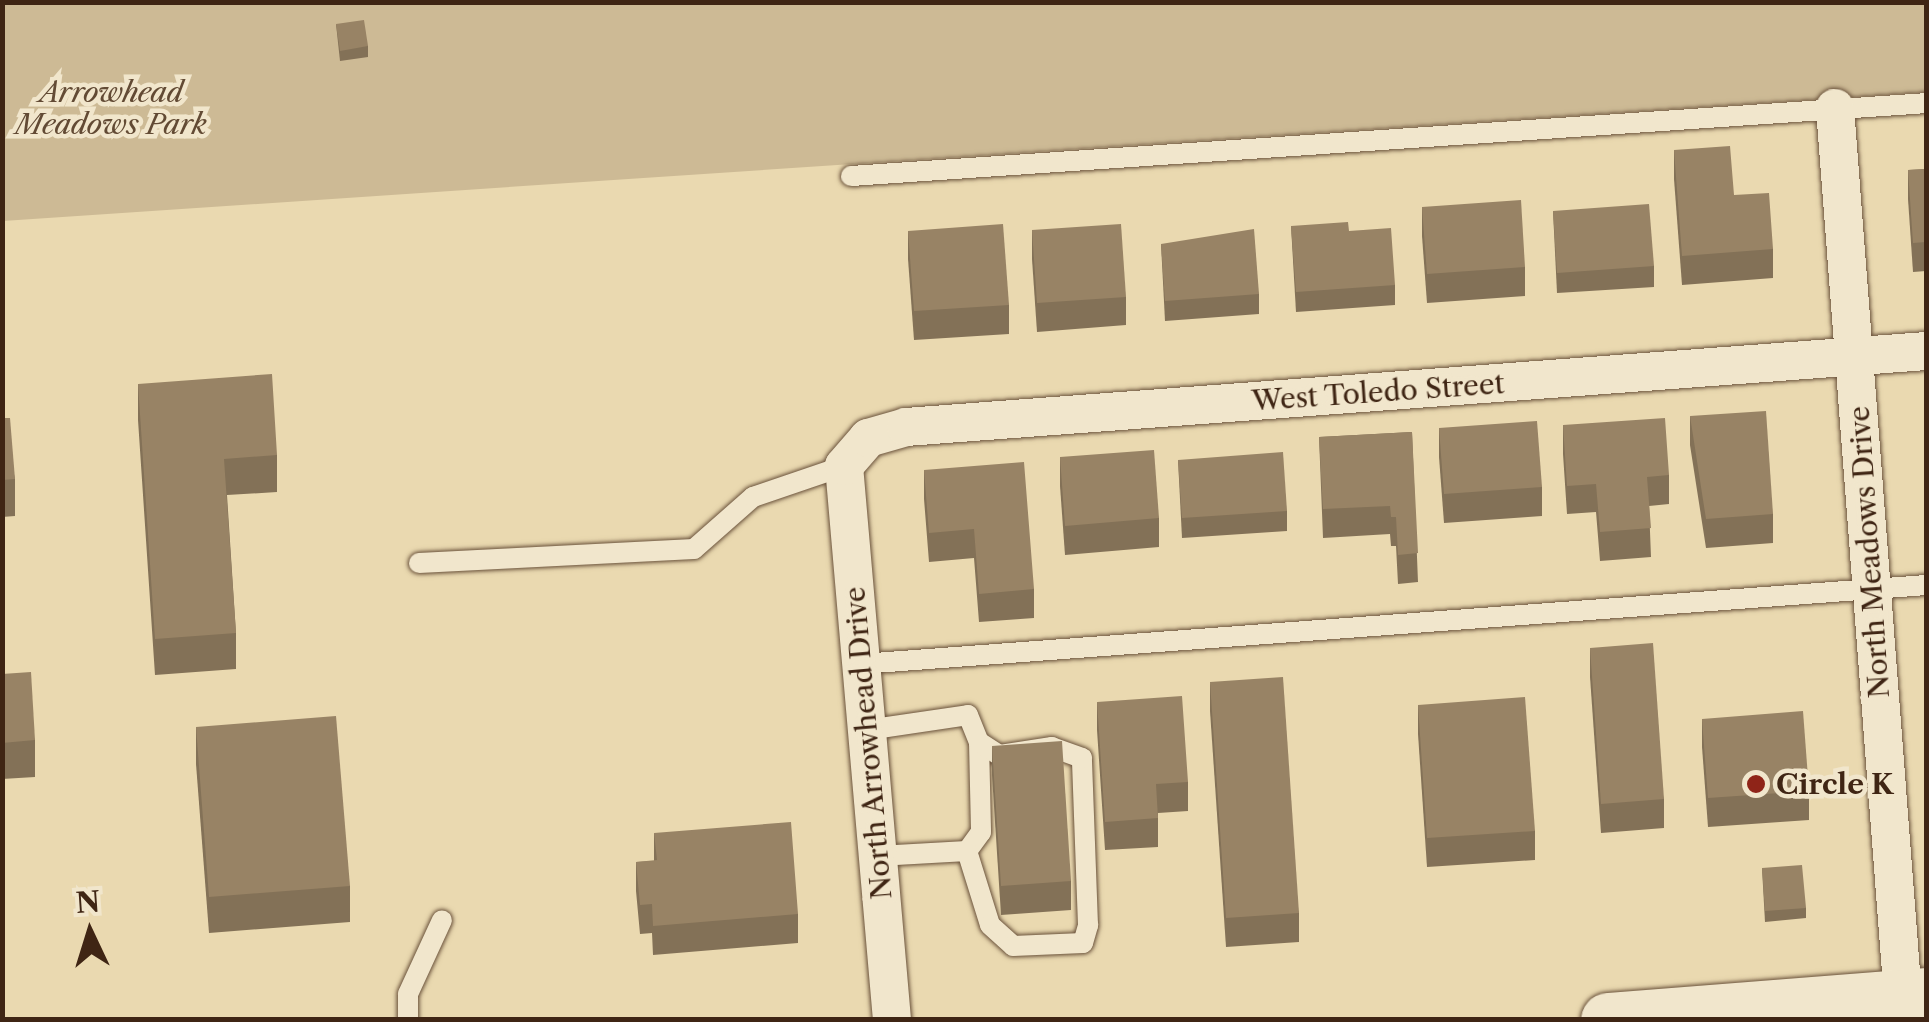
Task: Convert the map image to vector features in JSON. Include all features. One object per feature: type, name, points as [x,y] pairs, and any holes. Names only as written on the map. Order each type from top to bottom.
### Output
[{"type":"main road","points":[[1608,1020],[1915,996]]},
{"type":"street","name":"North Meadows Drive","points":[[1835,108],[1872,590],[1915,996]]},
{"type":"street","name":"West Toledo Street","points":[[844,466],[868,438],[906,427],[1926,351]]},
{"type":"street","name":"North Arrowhead Drive","points":[[844,466],[892,1020]]},
{"type":"lane","points":[[850,176],[1926,103]]},
{"type":"lane","points":[[419,563],[694,549],[754,497],[844,466]]},
{"type":"lane","points":[[860,664],[1926,586]]},
{"type":"lane","points":[[867,730],[968,715],[980,742],[981,832],[967,851]]},
{"type":"lane","points":[[967,851],[990,925],[1013,946],[1082,942],[1088,925],[1082,758],[1052,747],[999,755],[980,742]]},
{"type":"lane","points":[[878,856],[967,851]]},
{"type":"lane","points":[[408,1020],[408,994],[442,920]]},
{"type":"green space","name":"Arrowhead Meadows Park","points":[[3,3],[1926,3],[1926,92],[3,221]]},
{"type":"building","points":[[364,20],[368,46],[340,51],[336,24]]},
{"type":"building","points":[[1730,146],[1734,195],[1769,193],[1773,249],[1682,256],[1674,150]]},
{"type":"building","points":[[1926,169],[1926,242],[1913,243],[1908,170]]},
{"type":"building","points":[[1521,200],[1525,267],[1427,274],[1422,207]]},
{"type":"building","points":[[1649,204],[1654,266],[1557,273],[1553,211]]},
{"type":"building","points":[[1348,222],[1349,231],[1391,228],[1395,285],[1296,292],[1291,226]]},
{"type":"building","points":[[1003,224],[1009,305],[914,311],[908,231]]},
{"type":"building","points":[[1121,224],[1126,297],[1037,303],[1032,230]]},
{"type":"building","points":[[1254,229],[1259,294],[1165,301],[1161,244]]},
{"type":"building","points":[[272,374],[277,455],[224,459],[236,633],[155,639],[138,384]]},
{"type":"building","points":[[1766,411],[1773,514],[1706,519],[1690,416]]},
{"type":"building","points":[[2,418],[10,418],[15,479],[2,480]]},
{"type":"building","points":[[1665,418],[1669,475],[1647,477],[1651,528],[1600,532],[1596,484],[1567,486],[1563,425]]},
{"type":"building","points":[[1537,421],[1542,487],[1444,494],[1439,428]]},
{"type":"building","points":[[1412,432],[1418,553],[1398,555],[1396,517],[1391,517],[1390,506],[1323,509],[1319,437]]},
{"type":"building","points":[[1154,450],[1159,518],[1065,526],[1060,457]]},
{"type":"building","points":[[1283,452],[1287,511],[1182,518],[1178,460]]},
{"type":"building","points":[[1024,462],[1034,589],[979,594],[974,529],[929,533],[924,470]]},
{"type":"building","points":[[1653,643],[1664,799],[1601,804],[1590,648]]},
{"type":"building","points":[[31,672],[35,740],[2,743],[2,674]]},
{"type":"building","points":[[1283,677],[1299,913],[1226,918],[1210,682]]},
{"type":"building","points":[[1182,696],[1188,782],[1156,784],[1158,818],[1105,822],[1097,702]]},
{"type":"building","points":[[1525,697],[1535,831],[1427,838],[1418,705]]},
{"type":"building","name":"Circle K","points":[[1803,711],[1809,791],[1708,798],[1702,719]]},
{"type":"building","points":[[336,716],[350,886],[209,897],[196,727]]},
{"type":"building","points":[[1062,741],[1071,881],[1001,886],[992,746]]},
{"type":"building","points":[[791,822],[798,914],[653,926],[652,904],[640,905],[636,862],[657,860],[654,833]]},
{"type":"building","points":[[1802,865],[1806,908],[1765,911],[1762,868]]},
{"type":"place","name":"Circle K","points":[[1756,784]]}]
